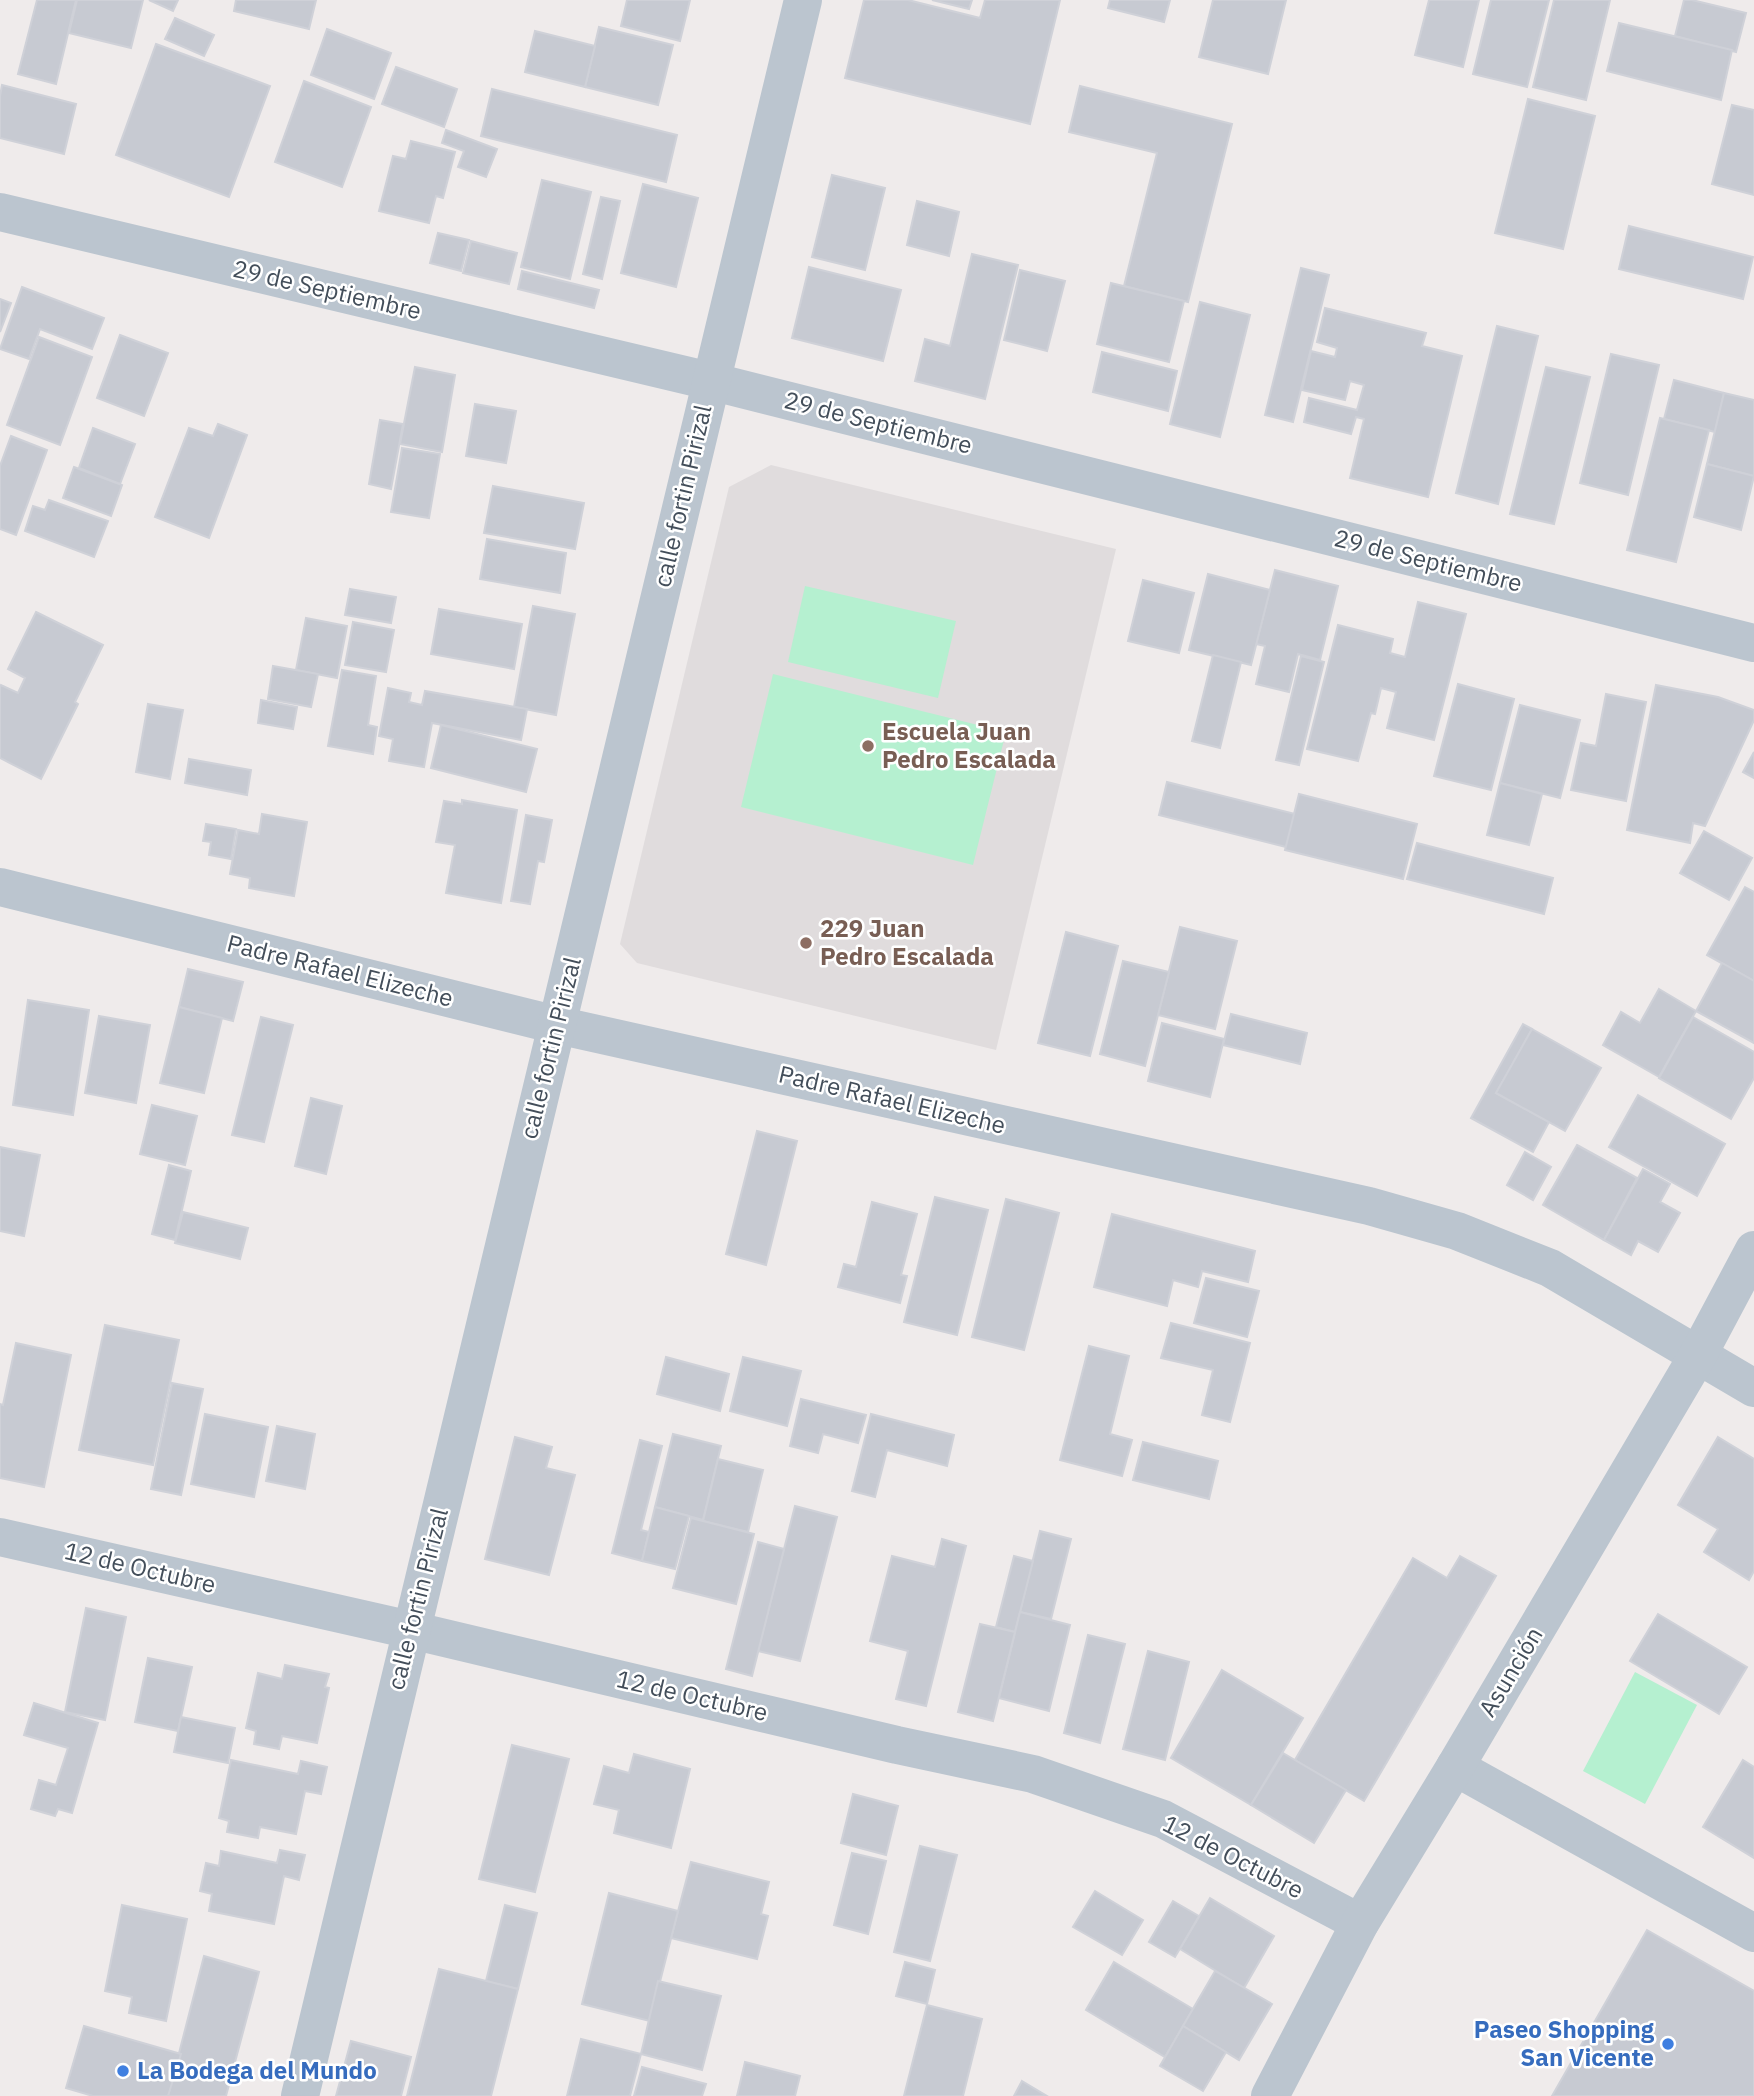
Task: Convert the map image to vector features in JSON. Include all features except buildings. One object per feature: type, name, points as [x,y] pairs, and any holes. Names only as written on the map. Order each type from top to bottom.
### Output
[{"type":"street","name":"calle fortin Pirizal","points":[[300,2096],[803,0]]},
{"type":"street","name":"29 de Septiembre","points":[[0,212],[710,382],[1754,642]]},
{"type":"street","name":"Padre Rafael Elizeche","points":[[0,887],[557,1025],[1355,1203],[1457,1231],[1550,1268],[1754,1388]]},
{"type":"street","name":"Asunción","points":[[1270,2096],[1360,1923],[1698,1355],[1754,1250]]},
{"type":"street","name":"12 de Octubre","points":[[0,1537],[1032,1774],[1163,1819],[1360,1923]]},
{"type":"street","points":[[1455,1767],[1754,1933]]},
{"type":"shaded area","name":"Escuela Juan Pedro Escalada","points":[[771,465],[1116,549],[996,1050],[637,963],[620,944],[729,487]]},
{"type":"green space","points":[[805,586],[956,621],[938,698],[788,662]]},
{"type":"green space","points":[[773,674],[1006,732],[973,865],[741,807]]},
{"type":"green space","points":[[1635,1672],[1697,1705],[1645,1804],[1583,1771]]},
{"type":"place","name":"Escuela Juan Pedro Escalada","points":[[868,746]]},
{"type":"place","name":"229 Juan Pedro Escalada","points":[[806,943]]},
{"type":"place","name":"Paseo Shopping San Vicente","points":[[1668,2044]]},
{"type":"place","name":"La Bodega del Mundo","points":[[123,2071]]}]
